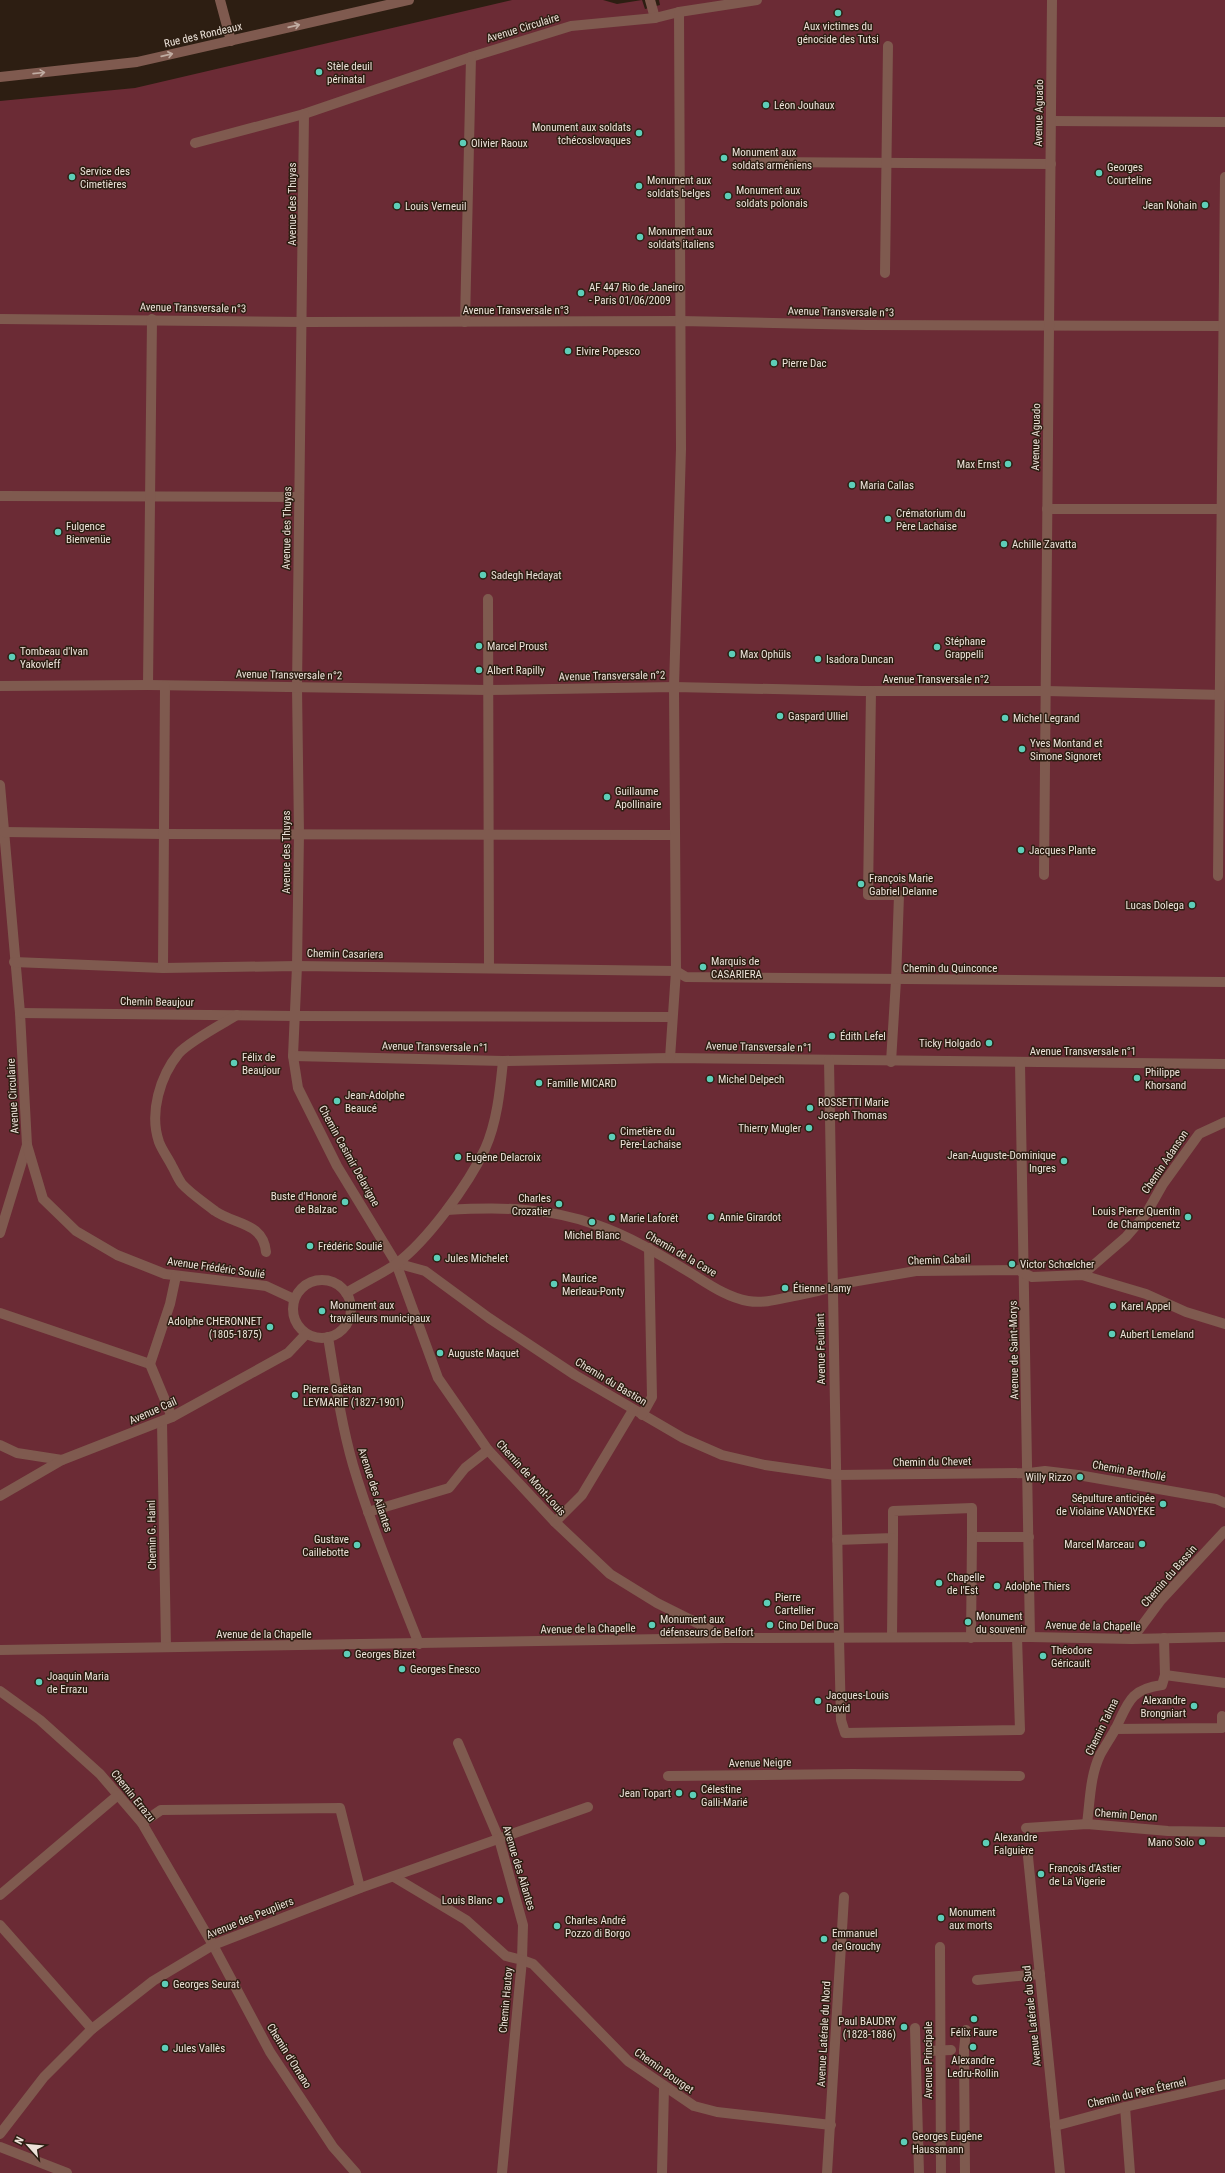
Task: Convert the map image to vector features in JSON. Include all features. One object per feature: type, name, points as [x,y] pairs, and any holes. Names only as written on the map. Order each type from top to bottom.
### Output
[{"type":"street","points":[[220,0],[231,41]]},
{"type":"street","name":"Rue des Rondeaux","points":[[0,77],[137,62],[409,0]]},
{"type":"street","points":[[650,0],[655,18]]},
{"type":"street","name":"Avenue Circulaire","points":[[304,114],[471,57],[571,26],[655,18],[679,12],[757,0]]},
{"type":"street","name":"Avenue Aguado","points":[[1044,875],[1052,0]]},
{"type":"street","points":[[670,1058],[676,971],[674,687],[681,449],[682,321],[679,12]]},
{"type":"street","points":[[885,272],[888,46]]},
{"type":"street","points":[[465,322],[471,57]]},
{"type":"street","points":[[195,143],[304,114]]},
{"type":"street","name":"Avenue des Thuyas","points":[[293,1056],[297,966],[299,834],[297,687],[303,322],[304,114]]},
{"type":"street","points":[[1051,121],[1225,122]]},
{"type":"street","points":[[754,162],[1051,164]]},
{"type":"street","points":[[1218,876],[1222,696],[1225,177]]},
{"type":"street","name":"Avenue Transversale n°3","points":[[0,319],[152,319],[303,322],[682,321],[866,325],[1225,326]]},
{"type":"street","points":[[148,685],[152,319]]},
{"type":"street","points":[[0,496],[299,497]]},
{"type":"street","points":[[1047,509],[1223,509]]},
{"type":"street","points":[[488,599],[489,968]]},
{"type":"street","name":"Avenue Transversale n°2","points":[[0,686],[148,685],[488,690],[674,687],[871,691],[1046,691],[1222,696]]},
{"type":"street","points":[[163,968],[165,686]]},
{"type":"street","points":[[871,691],[868,895],[898,895],[896,980],[891,1062]]},
{"type":"street","name":"Avenue Circulaire","points":[[0,785],[14,962],[20,1013],[27,1145],[0,1233]]},
{"type":"street","points":[[4,832],[164,834],[674,834]]},
{"type":"street","name":"Chemin Casariera","points":[[14,962],[163,968],[297,966],[676,971]]},
{"type":"street","name":"Chemin du Quinconce","points":[[676,971],[686,977],[1225,982]]},
{"type":"street","name":"Chemin Beaujour","points":[[20,1013],[294,1016],[672,1017]]},
{"type":"street","points":[[238,1015],[180,1052],[169,1067],[159,1091],[156,1110],[157,1134],[159,1142],[182,1184],[217,1212],[246,1225],[258,1233],[265,1241],[266,1252]]},
{"type":"street","name":"Avenue Transversale n°1","points":[[293,1056],[503,1061],[670,1058],[891,1062],[1225,1064]]},
{"type":"street","name":"Chemin Casimir Delavigne","points":[[293,1056],[298,1088],[337,1166],[396,1263]]},
{"type":"street","name":"Avenue Feuillant","points":[[829,1060],[838,1638]]},
{"type":"street","points":[[346,1293],[396,1263],[418,1243],[447,1210],[485,1150],[495,1119],[503,1061]]},
{"type":"street","name":"Avenue de Saint-Morys","points":[[1020,1062],[1029,1473],[1030,1637]]},
{"type":"street","name":"Chemin Adanson","points":[[1082,1275],[1126,1236],[1146,1214],[1163,1184],[1199,1134],[1225,1122]]},
{"type":"street","name":"Avenue Frédéric Soulié","points":[[27,1145],[43,1199],[76,1231],[116,1255],[165,1274],[266,1286],[294,1299]]},
{"type":"street","name":"Chemin de la Cave","points":[[447,1210],[521,1208],[575,1217],[599,1225],[649,1248],[724,1292],[748,1300],[764,1302],[832,1288]]},
{"type":"street","points":[[555,1522],[582,1495],[638,1412],[652,1397],[649,1248]]},
{"type":"street","name":"Chemin du Bastion","points":[[396,1263],[425,1271],[515,1336],[575,1376],[682,1438],[722,1455],[765,1465],[835,1475]]},
{"type":"street","name":"Chemin de Mont-Louis","points":[[396,1263],[438,1378],[488,1450],[555,1522],[610,1574],[657,1603],[728,1638]]},
{"type":"street","name":"Chemin Cabail","points":[[832,1288],[840,1284],[916,1271],[1018,1270],[1032,1277],[1082,1275],[1146,1294],[1186,1312],[1225,1324]]},
{"type":"street","points":[[172,1418],[150,1364],[170,1304],[176,1276]]},
{"type":"street","points":[[315,1280],[332,1282],[346,1293],[351,1309],[348,1320],[342,1329],[328,1337],[320,1338],[306,1334],[295,1321],[292,1310],[294,1299],[304,1285],[315,1280]]},
{"type":"street","points":[[0,1313],[150,1364]]},
{"type":"street","name":"Avenue Cail","points":[[0,1496],[62,1460],[172,1418],[288,1352],[306,1334]]},
{"type":"street","name":"Avenue des Ailantes","points":[[328,1337],[342,1418],[353,1464],[368,1512],[419,1644]]},
{"type":"street","name":"Chemin G. Hainl","points":[[162,1422],[166,1647]]},
{"type":"street","points":[[0,1445],[17,1453],[62,1460]]},
{"type":"street","points":[[368,1512],[449,1488],[466,1468],[488,1450]]},
{"type":"street","name":"Chemin Berthollé","points":[[1029,1473],[1045,1471],[1078,1475],[1208,1498],[1225,1503]]},
{"type":"street","name":"Chemin du Chevet","points":[[835,1475],[1029,1473]]},
{"type":"street","points":[[892,1637],[893,1511],[972,1508],[971,1638]]},
{"type":"street","name":"Chemin du Bassin","points":[[1132,1639],[1161,1600],[1225,1531]]},
{"type":"street","points":[[972,1537],[1029,1537]]},
{"type":"street","points":[[837,1540],[893,1538]]},
{"type":"street","points":[[838,1638],[841,1720],[845,1733],[1020,1730],[1017,1637]]},
{"type":"street","name":"Avenue de la Chapelle","points":[[0,1650],[728,1638],[1030,1637],[1132,1639],[1225,1637]]},
{"type":"street","points":[[1164,1638],[1166,1675],[1225,1683]]},
{"type":"street","name":"Chemin Talma","points":[[1087,1824],[1092,1783],[1100,1755],[1129,1700],[1141,1691],[1162,1685],[1166,1675]]},
{"type":"street","name":"Chemin Errazu","points":[[0,1691],[40,1720],[100,1774],[142,1823],[213,1945]]},
{"type":"street","points":[[1115,1729],[1222,1728],[1222,1716]]},
{"type":"street","name":"Avenue des Ailantes","points":[[458,1742],[499,1839],[523,1925],[522,1960]]},
{"type":"street","name":"Avenue Neigre","points":[[668,1776],[853,1774],[1020,1776]]},
{"type":"street","points":[[0,1895],[118,1795]]},
{"type":"street","points":[[499,1839],[588,1807]]},
{"type":"street","points":[[142,1823],[161,1810],[340,1808],[360,1888]]},
{"type":"street","name":"Chemin Denon","points":[[1026,1828],[1087,1824],[1168,1831],[1225,1832]]},
{"type":"street","name":"Avenue des Peupliers","points":[[0,2134],[44,2077],[92,2029],[153,1981],[213,1945],[360,1888],[499,1839]]},
{"type":"street","name":"Avenue Latérale du Sud","points":[[1028,1857],[1060,2173]]},
{"type":"street","name":"Chemin Hautoy","points":[[394,1877],[466,1920],[506,1956],[522,1960],[502,2173]]},
{"type":"street","name":"Avenue Latérale du Nord","points":[[827,2173],[844,1897]]},
{"type":"street","points":[[0,1925],[92,2029]]},
{"type":"street","name":"Chemin d'Ornano","points":[[213,1945],[270,2052],[333,2147],[356,2173]]},
{"type":"street","name":"Avenue Principale","points":[[918,2173],[927,2050],[940,1947]]},
{"type":"street","name":"Chemin Bourget","points":[[522,1960],[533,1964],[628,2062],[664,2088],[694,2106],[717,2112],[831,2125]]},
{"type":"street","points":[[977,1980],[1040,1974]]},
{"type":"street","name":"Avenue Principale","points":[[915,2028],[927,2050],[941,2173]]},
{"type":"street","points":[[965,2173],[957,2050],[966,2030]]},
{"type":"street","points":[[927,2050],[957,2050]]},
{"type":"street","name":"Chemin du Père Éternel","points":[[1055,2126],[1125,2107],[1225,2084]]},
{"type":"street","points":[[662,2173],[664,2088]]},
{"type":"street","points":[[1125,2107],[1130,2173]]},
{"type":"street","points":[[0,2147],[67,2173]]},
{"type":"shaded area","name":"Cimetière du Père-Lachaise","points":[[512,0],[603,0],[617,4],[642,0],[645,9],[660,5],[659,0],[1225,0],[1225,2173],[0,2173],[0,101],[135,88]]},
{"type":"place","name":"Aux victimes du génocide des Tutsi","points":[[838,13]]},
{"type":"place","name":"Stèle deuil périnatal","points":[[319,72]]},
{"type":"place","name":"Léon Jouhaux","points":[[766,105]]},
{"type":"place","name":"Monument aux soldats tchécoslovaques","points":[[639,133]]},
{"type":"place","name":"Olivier Raoux","points":[[463,143]]},
{"type":"place","name":"Monument aux soldats arméniens","points":[[724,158]]},
{"type":"place","name":"Georges Courteline","points":[[1099,173]]},
{"type":"place","name":"Service des Cimetières","points":[[72,177]]},
{"type":"place","name":"Monument aux soldats belges","points":[[639,186]]},
{"type":"place","name":"Monument aux soldats polonais","points":[[728,196]]},
{"type":"place","name":"Jean Nohain","points":[[1205,205]]},
{"type":"place","name":"Louis Verneuil","points":[[397,206]]},
{"type":"place","name":"Monument aux soldats italiens","points":[[640,237]]},
{"type":"place","name":"AF 447 Rio de Janeiro - Paris 01/06/2009","points":[[581,293]]},
{"type":"place","name":"Elvire Popesco","points":[[568,351]]},
{"type":"place","name":"Pierre Dac","points":[[774,363]]},
{"type":"place","name":"Max Ernst","points":[[1008,464]]},
{"type":"place","name":"Maria Callas","points":[[852,485]]},
{"type":"place","name":"Crématorium du Père Lachaise","points":[[888,519]]},
{"type":"place","name":"Fulgence Bienvenüe","points":[[58,532]]},
{"type":"place","name":"Achille Zavatta","points":[[1004,544]]},
{"type":"place","name":"Sadegh Hedayat","points":[[483,575]]},
{"type":"place","name":"Marcel Proust","points":[[479,646]]},
{"type":"place","name":"Stéphane Grappelli","points":[[937,647]]},
{"type":"place","name":"Max Ophüls","points":[[732,654]]},
{"type":"place","name":"Tombeau d'Ivan Yakovleff","points":[[12,657]]},
{"type":"place","name":"Isadora Duncan","points":[[818,659]]},
{"type":"place","name":"Albert Rapilly","points":[[479,670]]},
{"type":"place","name":"Gaspard Ulliel","points":[[780,716]]},
{"type":"place","name":"Michel Legrand","points":[[1005,718]]},
{"type":"place","name":"Yves Montand et Simone Signoret","points":[[1022,749]]},
{"type":"place","name":"Guillaume Apollinaire","points":[[607,797]]},
{"type":"place","name":"Jacques Plante","points":[[1021,850]]},
{"type":"place","name":"François Marie Gabriel Delanne","points":[[861,884]]},
{"type":"place","name":"Lucas Dolega","points":[[1192,905]]},
{"type":"place","name":"Marquis de CASARIERA","points":[[703,967]]},
{"type":"place","name":"Édith Lefel","points":[[832,1036]]},
{"type":"place","name":"Ticky Holgado","points":[[989,1043]]},
{"type":"place","name":"Félix de Beaujour","points":[[234,1063]]},
{"type":"place","name":"Philippe Khorsand","points":[[1137,1078]]},
{"type":"place","name":"Michel Delpech","points":[[710,1079]]},
{"type":"place","name":"Famille MICARD","points":[[539,1083]]},
{"type":"place","name":"Jean-Adolphe Beaucé","points":[[337,1101]]},
{"type":"place","name":"ROSSETTI Marie Joseph Thomas","points":[[810,1108]]},
{"type":"place","name":"Thierry Mugler","points":[[809,1128]]},
{"type":"place","name":"Cimetière du Père-Lachaise","points":[[612,1137]]},
{"type":"place","name":"Eugène Delacroix","points":[[458,1157]]},
{"type":"place","name":"Jean-Auguste-Dominique Ingres","points":[[1064,1161]]},
{"type":"place","name":"Buste d'Honoré de Balzac","points":[[345,1202]]},
{"type":"place","name":"Charles Crozatier","points":[[559,1204]]},
{"type":"place","name":"Annie Girardot","points":[[711,1217]]},
{"type":"place","name":"Louis Pierre Quentin de Champcenetz","points":[[1188,1217]]},
{"type":"place","name":"Marie Laforêt","points":[[612,1218]]},
{"type":"place","name":"Michel Blanc","points":[[592,1222]]},
{"type":"place","name":"Frédéric Soulié","points":[[310,1246]]},
{"type":"place","name":"Jules Michelet","points":[[437,1258]]},
{"type":"place","name":"Victor Schœlcher","points":[[1012,1264]]},
{"type":"place","name":"Maurice Merleau-Ponty","points":[[554,1284]]},
{"type":"place","name":"Étienne Lamy","points":[[785,1288]]},
{"type":"place","name":"Karel Appel","points":[[1113,1306]]},
{"type":"place","name":"Monument aux travailleurs municipaux","points":[[322,1311]]},
{"type":"place","name":"Adolphe CHERONNET (1805-1875)","points":[[270,1327]]},
{"type":"place","name":"Aubert Lemeland","points":[[1112,1334]]},
{"type":"place","name":"Auguste Maquet","points":[[440,1353]]},
{"type":"place","name":"Pierre Gaëtan LEYMARIE (1827-1901)","points":[[295,1395]]},
{"type":"place","name":"Willy Rizzo","points":[[1080,1477]]},
{"type":"place","name":"Sépulture anticipée de Violaine VANOYEKE","points":[[1163,1504]]},
{"type":"place","name":"Marcel Marceau","points":[[1142,1544]]},
{"type":"place","name":"Gustave Caillebotte","points":[[357,1545]]},
{"type":"place","name":"Chapelle de l'Est","points":[[939,1583]]},
{"type":"place","name":"Adolphe Thiers","points":[[997,1586]]},
{"type":"place","name":"Pierre Cartellier","points":[[767,1603]]},
{"type":"place","name":"Monument du souvenir","points":[[968,1622]]},
{"type":"place","name":"Monument aux défenseurs de Belfort","points":[[652,1625]]},
{"type":"place","name":"Cino Del Duca","points":[[770,1625]]},
{"type":"place","name":"Georges Bizet","points":[[347,1654]]},
{"type":"place","name":"Théodore Géricault","points":[[1043,1656]]},
{"type":"place","name":"Georges Enesco","points":[[402,1669]]},
{"type":"place","name":"Joaquin Maria de Errazu","points":[[39,1682]]},
{"type":"place","name":"Jacques-Louis David","points":[[818,1701]]},
{"type":"place","name":"Alexandre Brongniart","points":[[1194,1706]]},
{"type":"place","name":"Jean Topart","points":[[679,1793]]},
{"type":"place","name":"Célestine Galli-Marié","points":[[693,1795]]},
{"type":"place","name":"Mano Solo","points":[[1202,1842]]},
{"type":"place","name":"Alexandre Falguière","points":[[986,1843]]},
{"type":"place","name":"François d'Astier de La Vigerie","points":[[1041,1874]]},
{"type":"place","name":"Louis Blanc","points":[[500,1900]]},
{"type":"place","name":"Monument aux morts","points":[[941,1918]]},
{"type":"place","name":"Charles André Pozzo di Borgo","points":[[557,1926]]},
{"type":"place","name":"Emmanuel de Grouchy","points":[[824,1939]]},
{"type":"place","name":"Georges Seurat","points":[[165,1984]]},
{"type":"place","name":"Félix Faure","points":[[974,2019]]},
{"type":"place","name":"Paul BAUDRY (1828-1886)","points":[[904,2027]]},
{"type":"place","name":"Alexandre Ledru-Rollin","points":[[973,2047]]},
{"type":"place","name":"Jules Vallès","points":[[165,2048]]},
{"type":"place","name":"Georges Eugène Haussmann","points":[[904,2142]]}]
